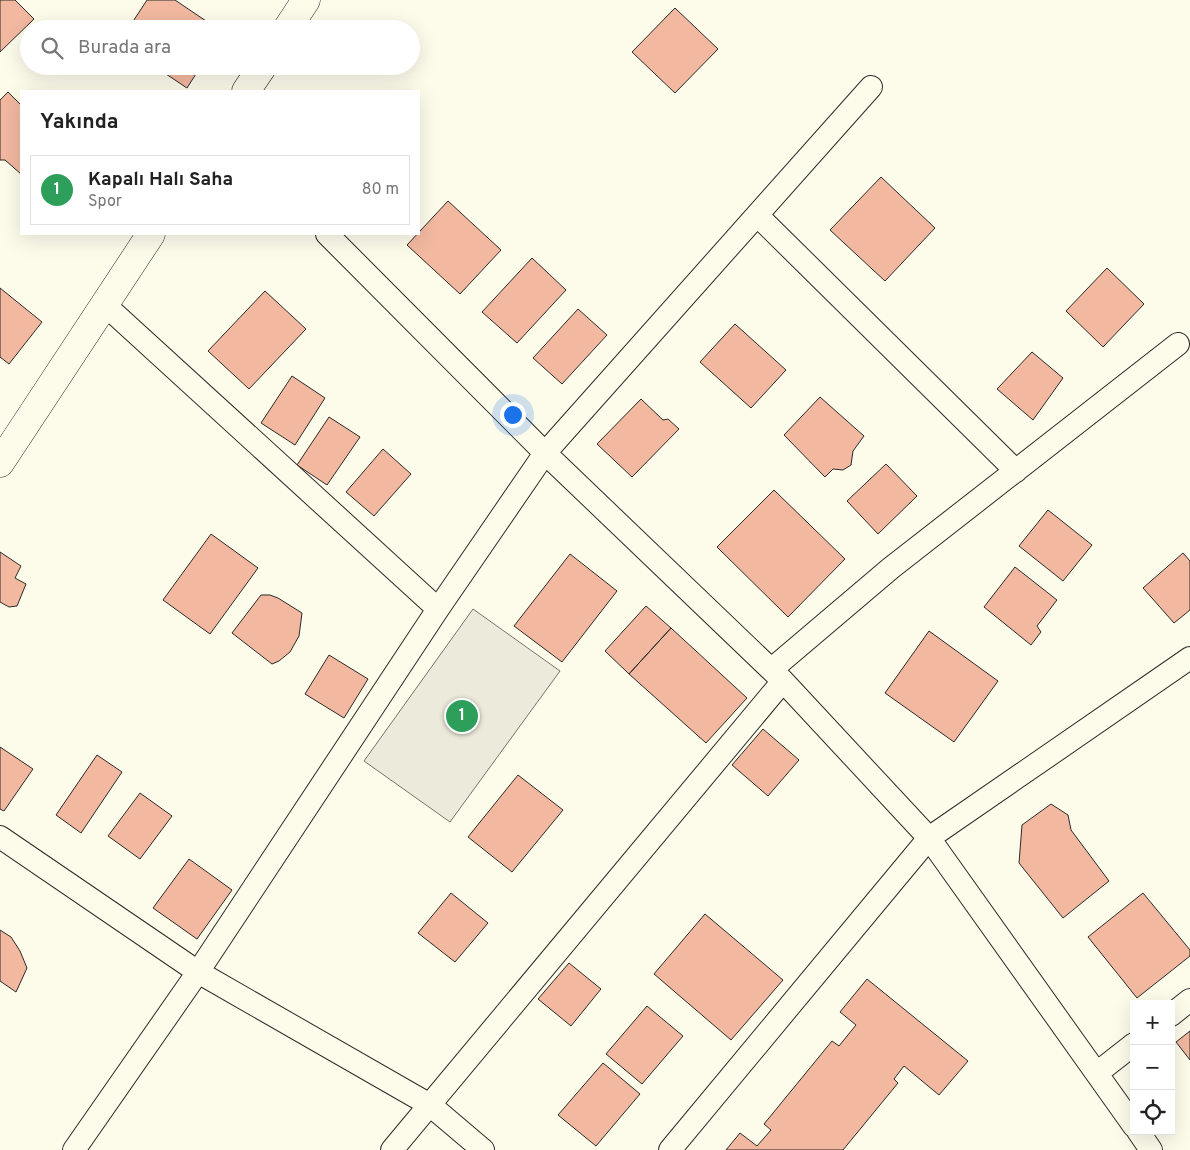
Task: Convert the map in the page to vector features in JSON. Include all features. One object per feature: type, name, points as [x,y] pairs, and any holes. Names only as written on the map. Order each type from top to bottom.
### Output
[{"type":"street","points":[[247,90],[257,75]]},
{"type":"street","points":[[74,1150],[198,972],[438,609],[545,452],[871,88]]},
{"type":"street","points":[[757,215],[1016,471]]},
{"type":"street","points":[[0,463],[150,235]]},
{"type":"street","points":[[328,235],[545,452],[777,675],[929,838],[1130,1121]]},
{"type":"street","points":[[104,304],[438,609]]},
{"type":"street","points":[[392,1150],[430,1106],[777,675],[891,568],[1178,344]]},
{"type":"street","points":[[670,1150],[929,838],[1190,658]]},
{"type":"street","points":[[0,837],[198,972],[430,1106],[483,1150]]},
{"type":"street","points":[[1175,1012],[1190,1000]]},
{"type":"street","points":[[1096,1074],[1133,1045]]},
{"type":"street","points":[[1141,1135],[1151,1150]]},
{"type":"shaded area","points":[[473,609],[560,671],[450,822],[364,761]]},
{"type":"building","points":[[0,0],[15,0],[34,19],[20,20],[20,33],[0,52]]},
{"type":"building","points":[[147,0],[175,0],[205,20],[134,20]]},
{"type":"building","points":[[675,8],[718,49],[675,93],[632,52]]},
{"type":"building","points":[[168,75],[195,75],[187,88]]},
{"type":"building","points":[[8,92],[20,104],[20,173],[5,160],[0,160],[0,100]]},
{"type":"building","points":[[881,177],[935,228],[885,281],[830,230]]},
{"type":"building","points":[[448,201],[501,250],[460,294],[407,245],[416,235],[420,235],[420,231]]},
{"type":"building","points":[[532,258],[566,290],[517,343],[482,312]]},
{"type":"building","points":[[1107,268],[1144,304],[1103,347],[1066,311]]},
{"type":"building","points":[[0,288],[42,322],[9,364],[0,357]]},
{"type":"building","points":[[265,291],[306,329],[249,389],[208,351]]},
{"type":"building","points":[[578,309],[607,335],[562,384],[533,358]]},
{"type":"building","points":[[735,324],[786,370],[751,408],[700,362]]},
{"type":"building","points":[[1032,352],[1063,378],[1033,420],[997,389]]},
{"type":"building","points":[[292,376],[325,398],[295,445],[261,423]]},
{"type":"building","points":[[820,397],[864,436],[853,451],[851,465],[843,470],[833,469],[825,477],[784,435]]},
{"type":"building","points":[[641,399],[663,420],[668,419],[679,429],[632,477],[597,444]]},
{"type":"building","points":[[329,417],[360,437],[327,485],[297,465]]},
{"type":"building","points":[[383,449],[411,474],[374,516],[346,492]]},
{"type":"building","points":[[886,464],[917,496],[878,534],[847,501]]},
{"type":"building","points":[[774,490],[845,559],[788,617],[717,547]]},
{"type":"building","points":[[1048,510],[1092,545],[1063,581],[1019,546]]},
{"type":"building","points":[[211,534],[258,568],[210,634],[163,600]]},
{"type":"building","points":[[0,552],[21,566],[15,578],[26,584],[17,606],[9,607],[0,602]]},
{"type":"building","points":[[1183,553],[1190,561],[1190,610],[1174,623],[1143,588]]},
{"type":"building","points":[[570,554],[617,591],[562,662],[514,626]]},
{"type":"building","points":[[1015,567],[1057,600],[1037,626],[1041,632],[1031,645],[984,607]]},
{"type":"building","points":[[261,595],[270,595],[278,598],[302,613],[299,636],[290,652],[272,664],[232,633]]},
{"type":"building","points":[[646,606],[671,628],[629,674],[605,651]]},
{"type":"building","points":[[671,628],[747,698],[706,743],[629,674]]},
{"type":"building","points":[[929,631],[998,681],[954,742],[885,693]]},
{"type":"building","points":[[329,655],[368,679],[344,718],[305,694]]},
{"type":"building","points":[[763,729],[799,760],[768,796],[732,765]]},
{"type":"building","points":[[0,747],[33,769],[4,811],[0,809]]},
{"type":"building","points":[[97,755],[122,772],[81,833],[56,815]]},
{"type":"building","points":[[518,775],[563,810],[512,872],[468,837]]},
{"type":"building","points":[[140,793],[172,816],[140,859],[108,836]]},
{"type":"building","points":[[1051,804],[1068,815],[1071,830],[1109,881],[1063,918],[1019,863],[1022,825]]},
{"type":"building","points":[[189,859],[232,890],[197,939],[153,908]]},
{"type":"building","points":[[451,893],[488,923],[455,962],[418,933]]},
{"type":"building","points":[[1143,893],[1190,950],[1190,956],[1137,998],[1088,937]]},
{"type":"building","points":[[705,914],[783,980],[731,1040],[654,974]]},
{"type":"building","points":[[0,930],[11,937],[20,951],[27,968],[16,992],[0,981]]},
{"type":"building","points":[[569,963],[601,989],[571,1026],[538,999]]},
{"type":"building","points":[[867,979],[968,1061],[939,1095],[904,1066],[894,1079],[898,1083],[843,1150],[726,1150],[740,1133],[757,1146],[771,1130],[764,1124],[832,1041],[839,1046],[856,1025],[840,1012]]},
{"type":"building","points":[[647,1006],[683,1036],[642,1084],[606,1054]]},
{"type":"building","points":[[1190,1031],[1190,1060],[1176,1042]]},
{"type":"building","points":[[603,1063],[640,1094],[596,1146],[558,1115]]},
{"type":"place","name":"Kapalı Halı Saha","points":[[462,716]]}]
